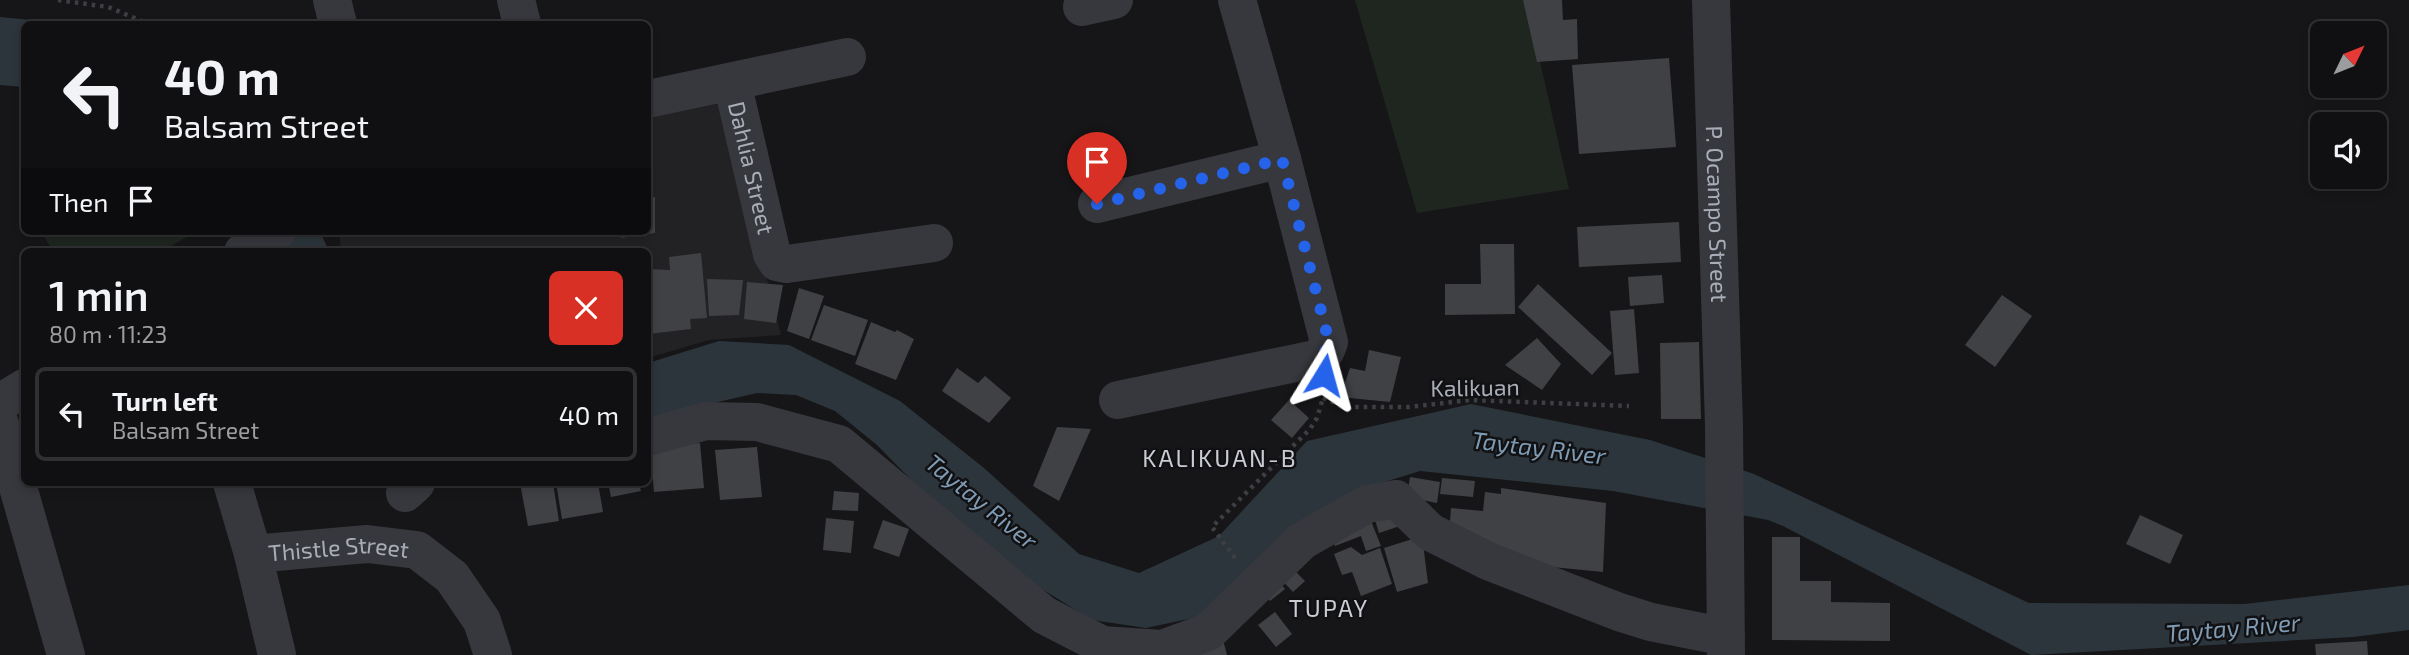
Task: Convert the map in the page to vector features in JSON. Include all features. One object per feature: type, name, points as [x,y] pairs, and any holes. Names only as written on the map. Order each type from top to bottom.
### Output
[{"type":"street","points":[[332,0],[337,21]]},
{"type":"street","points":[[516,0],[521,21]]},
{"type":"street","points":[[1118,400],[1315,359],[1325,352],[1329,342],[1282,159],[1237,0]]},
{"type":"street","name":"P. Ocampo Street","points":[[1711,0],[1724,426],[1726,646]]},
{"type":"street","points":[[651,98],[847,57]]},
{"type":"street","name":"Dahlia Street","points":[[732,82],[772,254],[777,262],[787,264],[934,243]]},
{"type":"street","points":[[1097,204],[1282,159]]},
{"type":"street","points":[[249,248],[271,235]]},
{"type":"street","points":[[0,403],[21,390]]},
{"type":"street","points":[[651,436],[706,421],[757,422],[839,444],[1044,615],[1102,645],[1161,649],[1208,632],[1302,541],[1367,504],[1396,499],[1430,532],[1488,561],[1619,612],[1726,646]]},
{"type":"street","points":[[0,424],[66,655]]},
{"type":"street","points":[[233,486],[253,554],[277,655]]},
{"type":"street","name":"Thistle Street","points":[[253,554],[367,544],[416,550],[452,577],[482,621],[493,655]]},
{"type":"path","points":[[58,0],[108,8],[141,21]]},
{"type":"path","points":[[1217,534],[1212,527],[1310,429],[1317,418],[1323,398],[1325,352]]},
{"type":"path","name":"Kalikuan","points":[[1323,398],[1345,407],[1409,407],[1470,400],[1629,406]]},
{"type":"shaded area","points":[[1355,0],[1526,0],[1569,189],[1417,213]]},
{"type":"shaded area","points":[[723,103],[781,335],[709,340],[651,357],[651,248],[341,248],[339,235],[651,235],[651,117]]},
{"type":"shaded area","points":[[43,235],[190,235],[168,248],[51,248]]},
{"type":"water","points":[[0,17],[42,21],[21,21],[21,87],[0,85]]},
{"type":"water","points":[[248,235],[322,235],[327,248],[252,248]]},
{"type":"water","name":"Taytay River","points":[[719,341],[789,345],[900,401],[984,468],[1079,554],[1139,573],[1219,536],[1307,441],[1471,404],[1650,440],[1754,474],[2029,603],[2244,604],[2409,585],[2409,630],[2353,637],[2031,655],[1768,520],[1613,491],[1420,471],[1365,488],[1207,615],[1146,628],[1092,620],[982,552],[877,445],[835,411],[796,395],[757,393],[651,417],[651,362]]},
{"type":"building","points":[[1523,0],[1562,0],[1563,20],[1577,19],[1578,59],[1537,62]]},
{"type":"building","points":[[1669,58],[1676,147],[1579,154],[1572,65]]},
{"type":"building","points":[[655,197],[655,233],[651,234],[651,198]]},
{"type":"building","points":[[1679,222],[1681,262],[1579,267],[1577,227]]},
{"type":"building","points":[[1480,244],[1514,244],[1515,314],[1445,315],[1445,284],[1481,284]]},
{"type":"building","points":[[701,253],[707,318],[690,319],[691,329],[651,334],[651,269],[670,270],[669,257]]},
{"type":"building","points":[[1662,275],[1664,303],[1630,306],[1628,277]]},
{"type":"building","points":[[707,279],[743,280],[739,315],[709,316]]},
{"type":"building","points":[[747,282],[783,285],[776,323],[744,319]]},
{"type":"building","points":[[1538,284],[1612,353],[1592,375],[1518,307]]},
{"type":"building","points":[[799,288],[824,296],[809,339],[787,331]]},
{"type":"building","points":[[2002,295],[2032,316],[1995,367],[1965,345]]},
{"type":"building","points":[[824,305],[868,320],[855,356],[811,340]]},
{"type":"building","points":[[1634,309],[1639,373],[1615,375],[1610,311]]},
{"type":"building","points":[[871,322],[895,332],[897,330],[914,339],[896,380],[855,364]]},
{"type":"building","points":[[1537,338],[1561,364],[1542,390],[1505,365]]},
{"type":"building","points":[[1699,342],[1701,419],[1661,419],[1660,343]]},
{"type":"building","points":[[1369,350],[1401,357],[1390,402],[1340,397],[1350,368],[1365,371]]},
{"type":"building","points":[[957,368],[978,383],[985,376],[1011,398],[989,423],[942,391]]},
{"type":"building","points":[[1289,400],[1309,418],[1292,438],[1271,420]]},
{"type":"building","points":[[1057,427],[1091,429],[1059,501],[1033,486]]},
{"type":"building","points":[[700,443],[704,488],[654,492],[651,447]]},
{"type":"building","points":[[757,447],[762,497],[720,500],[715,450]]},
{"type":"building","points":[[1410,477],[1440,482],[1437,503],[1407,497]]},
{"type":"building","points":[[1442,478],[1475,481],[1473,497],[1440,494]]},
{"type":"building","points":[[521,486],[553,486],[559,521],[528,526]]},
{"type":"building","points":[[556,486],[599,486],[603,512],[562,519]]},
{"type":"building","points":[[609,486],[640,486],[641,491],[611,497]]},
{"type":"building","points":[[1501,488],[1606,503],[1603,572],[1491,561],[1449,534],[1451,508],[1483,511],[1485,492],[1501,494]]},
{"type":"building","points":[[834,491],[859,493],[858,511],[832,510]]},
{"type":"building","points":[[1397,506],[1403,525],[1379,533],[1373,513]]},
{"type":"building","points":[[2140,515],[2183,535],[2170,564],[2126,544]]},
{"type":"building","points":[[1369,516],[1381,546],[1366,551],[1361,536],[1335,546],[1329,531]]},
{"type":"building","points":[[826,518],[854,521],[851,553],[823,550]]},
{"type":"building","points":[[883,520],[909,529],[899,557],[873,548]]},
{"type":"building","points":[[1422,536],[1428,583],[1397,592],[1384,548]]},
{"type":"building","points":[[1772,537],[1800,537],[1800,581],[1831,581],[1831,602],[1890,603],[1890,641],[1772,640]]},
{"type":"building","points":[[1351,547],[1362,555],[1380,548],[1392,584],[1361,596],[1352,572],[1342,575],[1334,554]]},
{"type":"building","points":[[1290,566],[1305,581],[1293,592],[1279,577]]},
{"type":"building","points":[[1274,576],[1285,589],[1270,601],[1260,589]]},
{"type":"building","points":[[1275,612],[1292,634],[1276,647],[1258,625]]},
{"type":"building","points":[[1222,636],[1227,655],[1185,655]]},
{"type":"building","points":[[2367,641],[2368,655],[2316,655],[2315,644]]},
{"type":"district","name":"KALIKUAN-B","points":[[1220,457]]},
{"type":"district","name":"TUPAY","points":[[1329,607]]},
{"type":"route","points":[[1097,204],[1282,159],[1329,342],[1325,352],[1324,375]]}]
